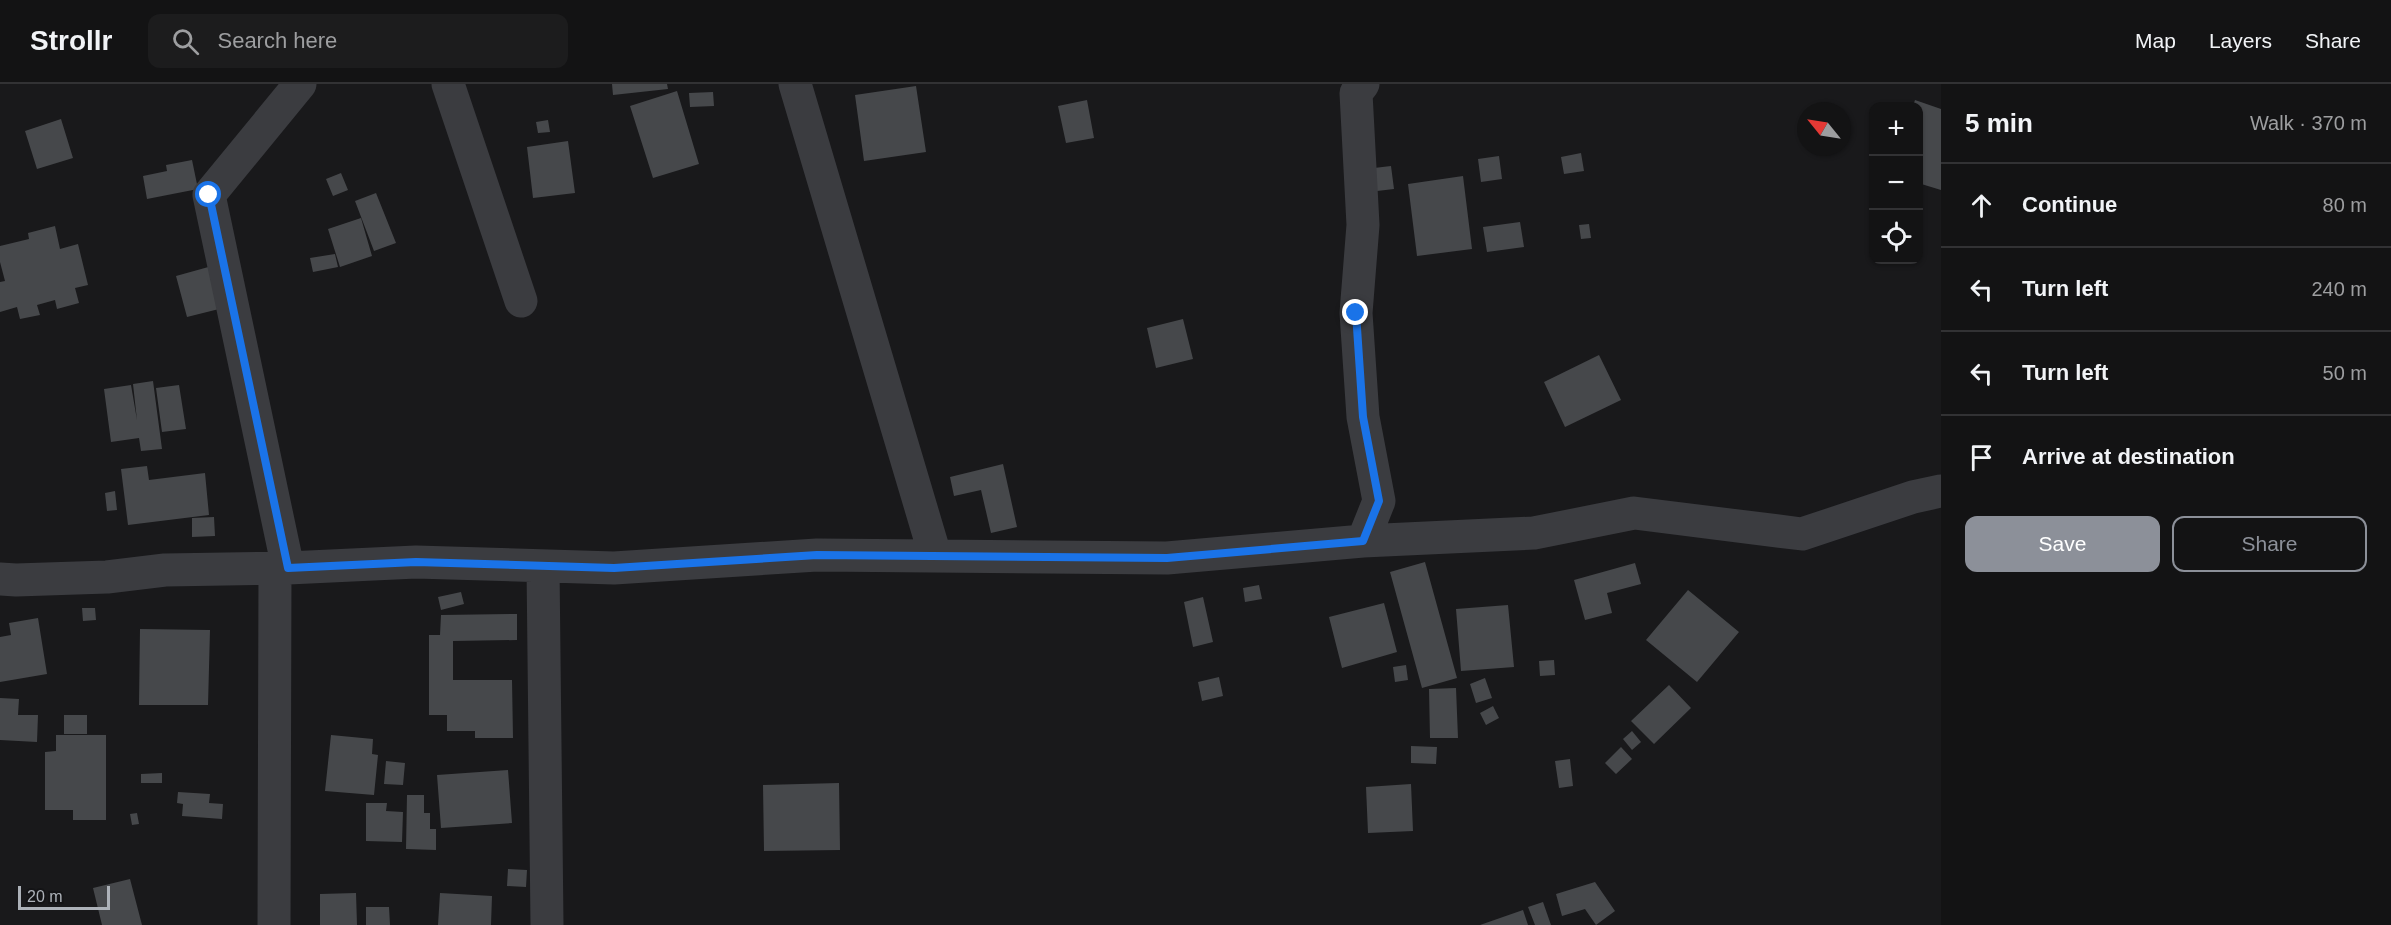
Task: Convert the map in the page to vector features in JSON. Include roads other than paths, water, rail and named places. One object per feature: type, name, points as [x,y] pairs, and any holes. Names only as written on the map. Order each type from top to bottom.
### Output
[{"type":"street","points":[[274,925],[282,568],[209,195],[300,84]]},
{"type":"street","points":[[448,84],[521,301]]},
{"type":"street","points":[[795,84],[935,555]]},
{"type":"street","points":[[1363,84],[1356,93],[1362,225],[1356,313],[1363,417],[1379,501],[1363,541]]},
{"type":"street","points":[[0,579],[106,577],[165,570],[416,562],[614,568],[817,555],[1167,558],[1363,541],[1534,533],[1634,513],[1802,534],[1941,490]]},
{"type":"street","points":[[543,566],[547,925]]}]
